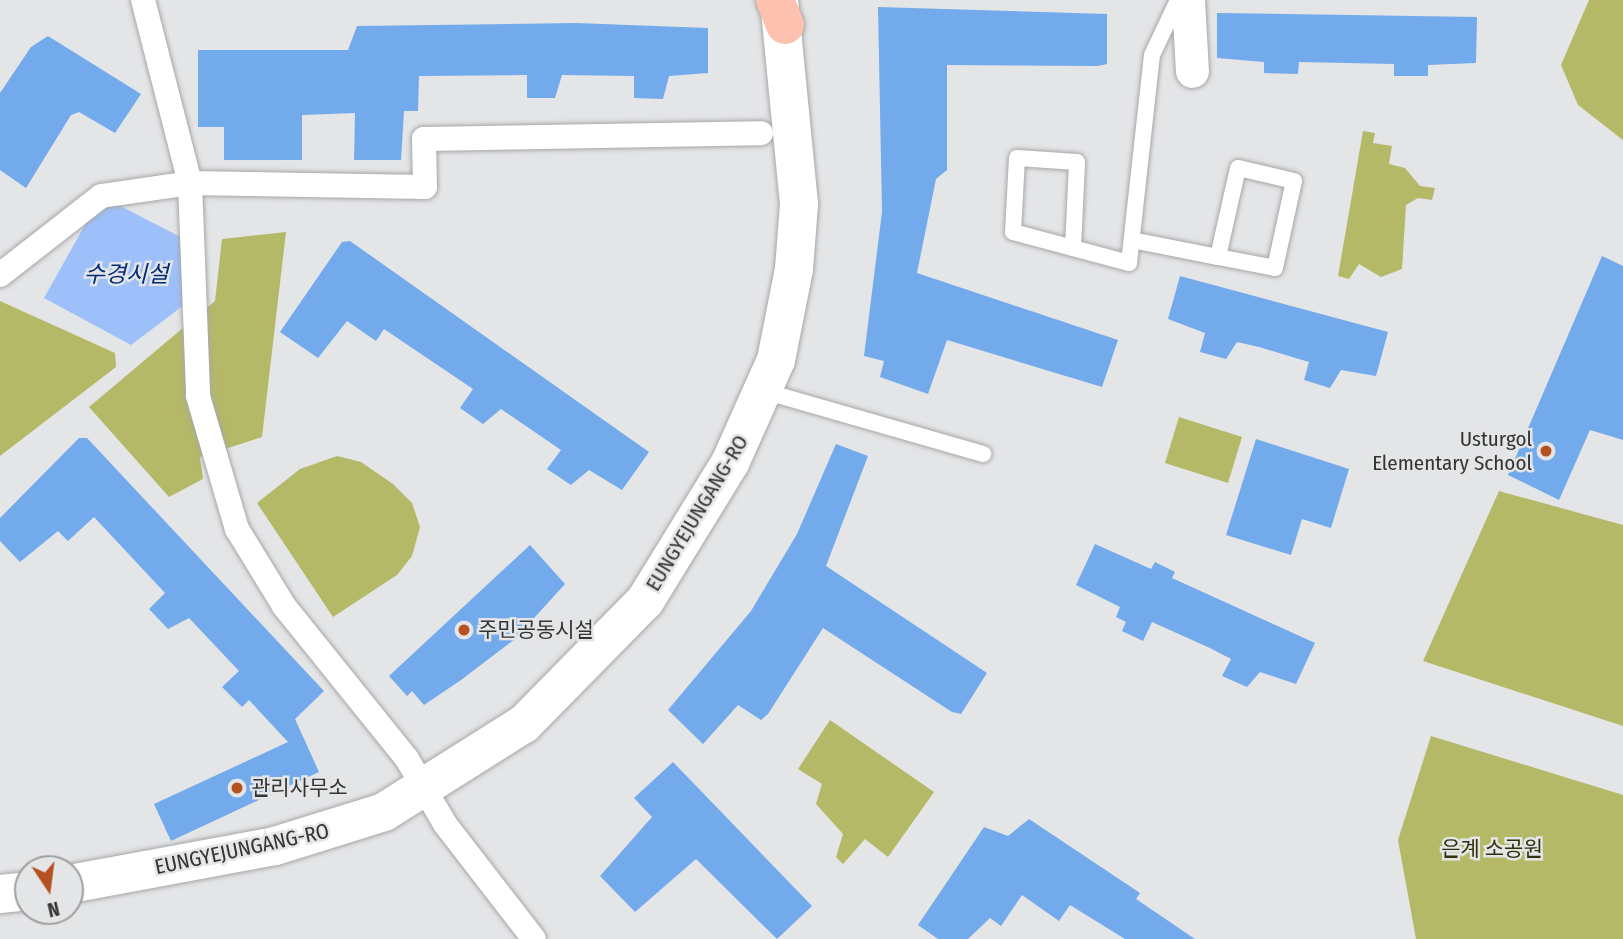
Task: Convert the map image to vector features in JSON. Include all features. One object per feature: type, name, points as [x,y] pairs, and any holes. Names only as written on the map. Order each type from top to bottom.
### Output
[{"type":"street","points":[[143,0],[190,183],[198,396],[237,529],[284,606],[407,759],[422,791],[534,939]]},
{"type":"street","points":[[1188,0],[1192,71]]},
{"type":"street","name":"EUNGYEJUNGANG-RO","points":[[84,881],[275,846],[384,812],[422,791],[524,724],[645,601],[686,540],[767,391],[794,269],[799,204],[782,6]]},
{"type":"street","points":[[0,275],[101,196],[190,183],[425,187],[424,139],[761,133]]},
{"type":"lane","points":[[1073,248],[1077,162],[1017,158],[1013,232],[1129,263],[1152,55],[1178,0]]},
{"type":"lane","points":[[1132,240],[1218,257],[1275,268],[1294,181],[1238,168],[1218,257]]},
{"type":"lane","points":[[767,391],[983,454]]},
{"type":"green space","points":[[1589,0],[1623,0],[1623,140],[1578,105],[1561,65]]},
{"type":"green space","points":[[1363,131],[1375,133],[1373,143],[1392,146],[1389,164],[1405,168],[1420,186],[1435,188],[1432,200],[1418,198],[1406,205],[1402,269],[1381,277],[1359,264],[1349,279],[1338,276]]},
{"type":"green space","points":[[286,232],[262,437],[200,457],[203,479],[169,497],[89,407],[215,301],[222,239]]},
{"type":"green space","points":[[0,301],[115,353],[116,367],[0,456]]},
{"type":"green space","points":[[1179,417],[1242,437],[1228,483],[1165,463]]},
{"type":"green space","points":[[337,456],[361,462],[393,484],[412,503],[420,527],[412,556],[397,575],[333,617],[257,503],[300,469]]},
{"type":"green space","points":[[1499,491],[1623,525],[1623,726],[1423,661]]},
{"type":"green space","points":[[830,720],[934,792],[888,857],[865,839],[843,864],[836,857],[843,834],[816,804],[822,784],[798,769]]},
{"type":"green space","name":"은계 소공원","points":[[1431,736],[1623,795],[1623,939],[1416,939],[1398,840]]},
{"type":"water","name":"수경시설","points":[[101,196],[196,245],[184,305],[131,345],[44,298]]},
{"type":"building","points":[[878,7],[1107,14],[1107,64],[947,65],[947,170],[936,179],[917,273],[1118,340],[1102,387],[947,340],[928,394],[880,377],[884,361],[864,356],[882,212]]},
{"type":"building","points":[[1217,13],[1477,17],[1476,63],[1428,65],[1428,76],[1394,76],[1394,64],[1299,62],[1298,74],[1264,73],[1264,62],[1217,58]]},
{"type":"building","points":[[576,23],[708,28],[708,73],[669,76],[663,99],[634,98],[634,76],[562,75],[555,98],[527,98],[527,75],[419,76],[418,111],[404,111],[401,160],[354,160],[355,113],[302,115],[302,160],[224,160],[224,127],[198,127],[198,50],[348,50],[357,26]]},
{"type":"building","points":[[48,36],[141,94],[115,133],[79,112],[71,115],[26,188],[0,170],[0,93],[31,47]]},
{"type":"building","points":[[350,241],[649,452],[622,490],[589,470],[571,485],[547,469],[561,450],[501,409],[483,424],[460,408],[473,389],[384,329],[376,341],[347,321],[318,358],[280,332],[342,242]]},
{"type":"building","points":[[1602,256],[1623,266],[1623,440],[1590,430],[1559,500],[1508,475]]},
{"type":"building","points":[[1180,276],[1388,332],[1376,376],[1341,370],[1330,388],[1304,380],[1309,362],[1259,347],[1237,342],[1226,359],[1200,352],[1205,333],[1168,319]]},
{"type":"building","points":[[79,438],[87,438],[324,691],[295,719],[319,772],[171,841],[154,804],[288,742],[249,700],[242,707],[222,687],[239,671],[189,618],[168,629],[149,609],[165,593],[94,517],[68,541],[58,531],[20,562],[0,541],[0,518]]},
{"type":"building","points":[[1256,439],[1349,469],[1331,528],[1302,519],[1291,555],[1226,535]]},
{"type":"building","points":[[836,444],[868,456],[826,566],[987,673],[961,714],[952,712],[823,628],[768,714],[761,720],[738,705],[703,744],[668,710],[751,611],[797,534]]},
{"type":"building","points":[[1095,544],[1151,569],[1155,562],[1175,572],[1172,578],[1315,643],[1296,684],[1260,672],[1247,687],[1222,676],[1231,659],[1152,622],[1143,641],[1122,631],[1126,622],[1116,617],[1120,607],[1076,585]]},
{"type":"building","name":"주민공동시설","points":[[530,545],[565,584],[515,639],[461,680],[424,705],[412,691],[407,696],[389,676]]},
{"type":"building","points":[[673,762],[812,906],[777,939],[696,859],[635,912],[600,876],[652,817],[634,798]]},
{"type":"building","points":[[1029,819],[1140,893],[1136,899],[1195,939],[1125,939],[1070,905],[1059,921],[1022,895],[1001,926],[990,918],[968,939],[938,939],[918,925],[984,827],[1008,836]]},
{"type":"place","name":"Usturgol Elementary School","points":[[1546,451]]},
{"type":"place","name":"주민공동시설","points":[[464,630]]},
{"type":"place","name":"관리사무소","points":[[237,788]]}]
